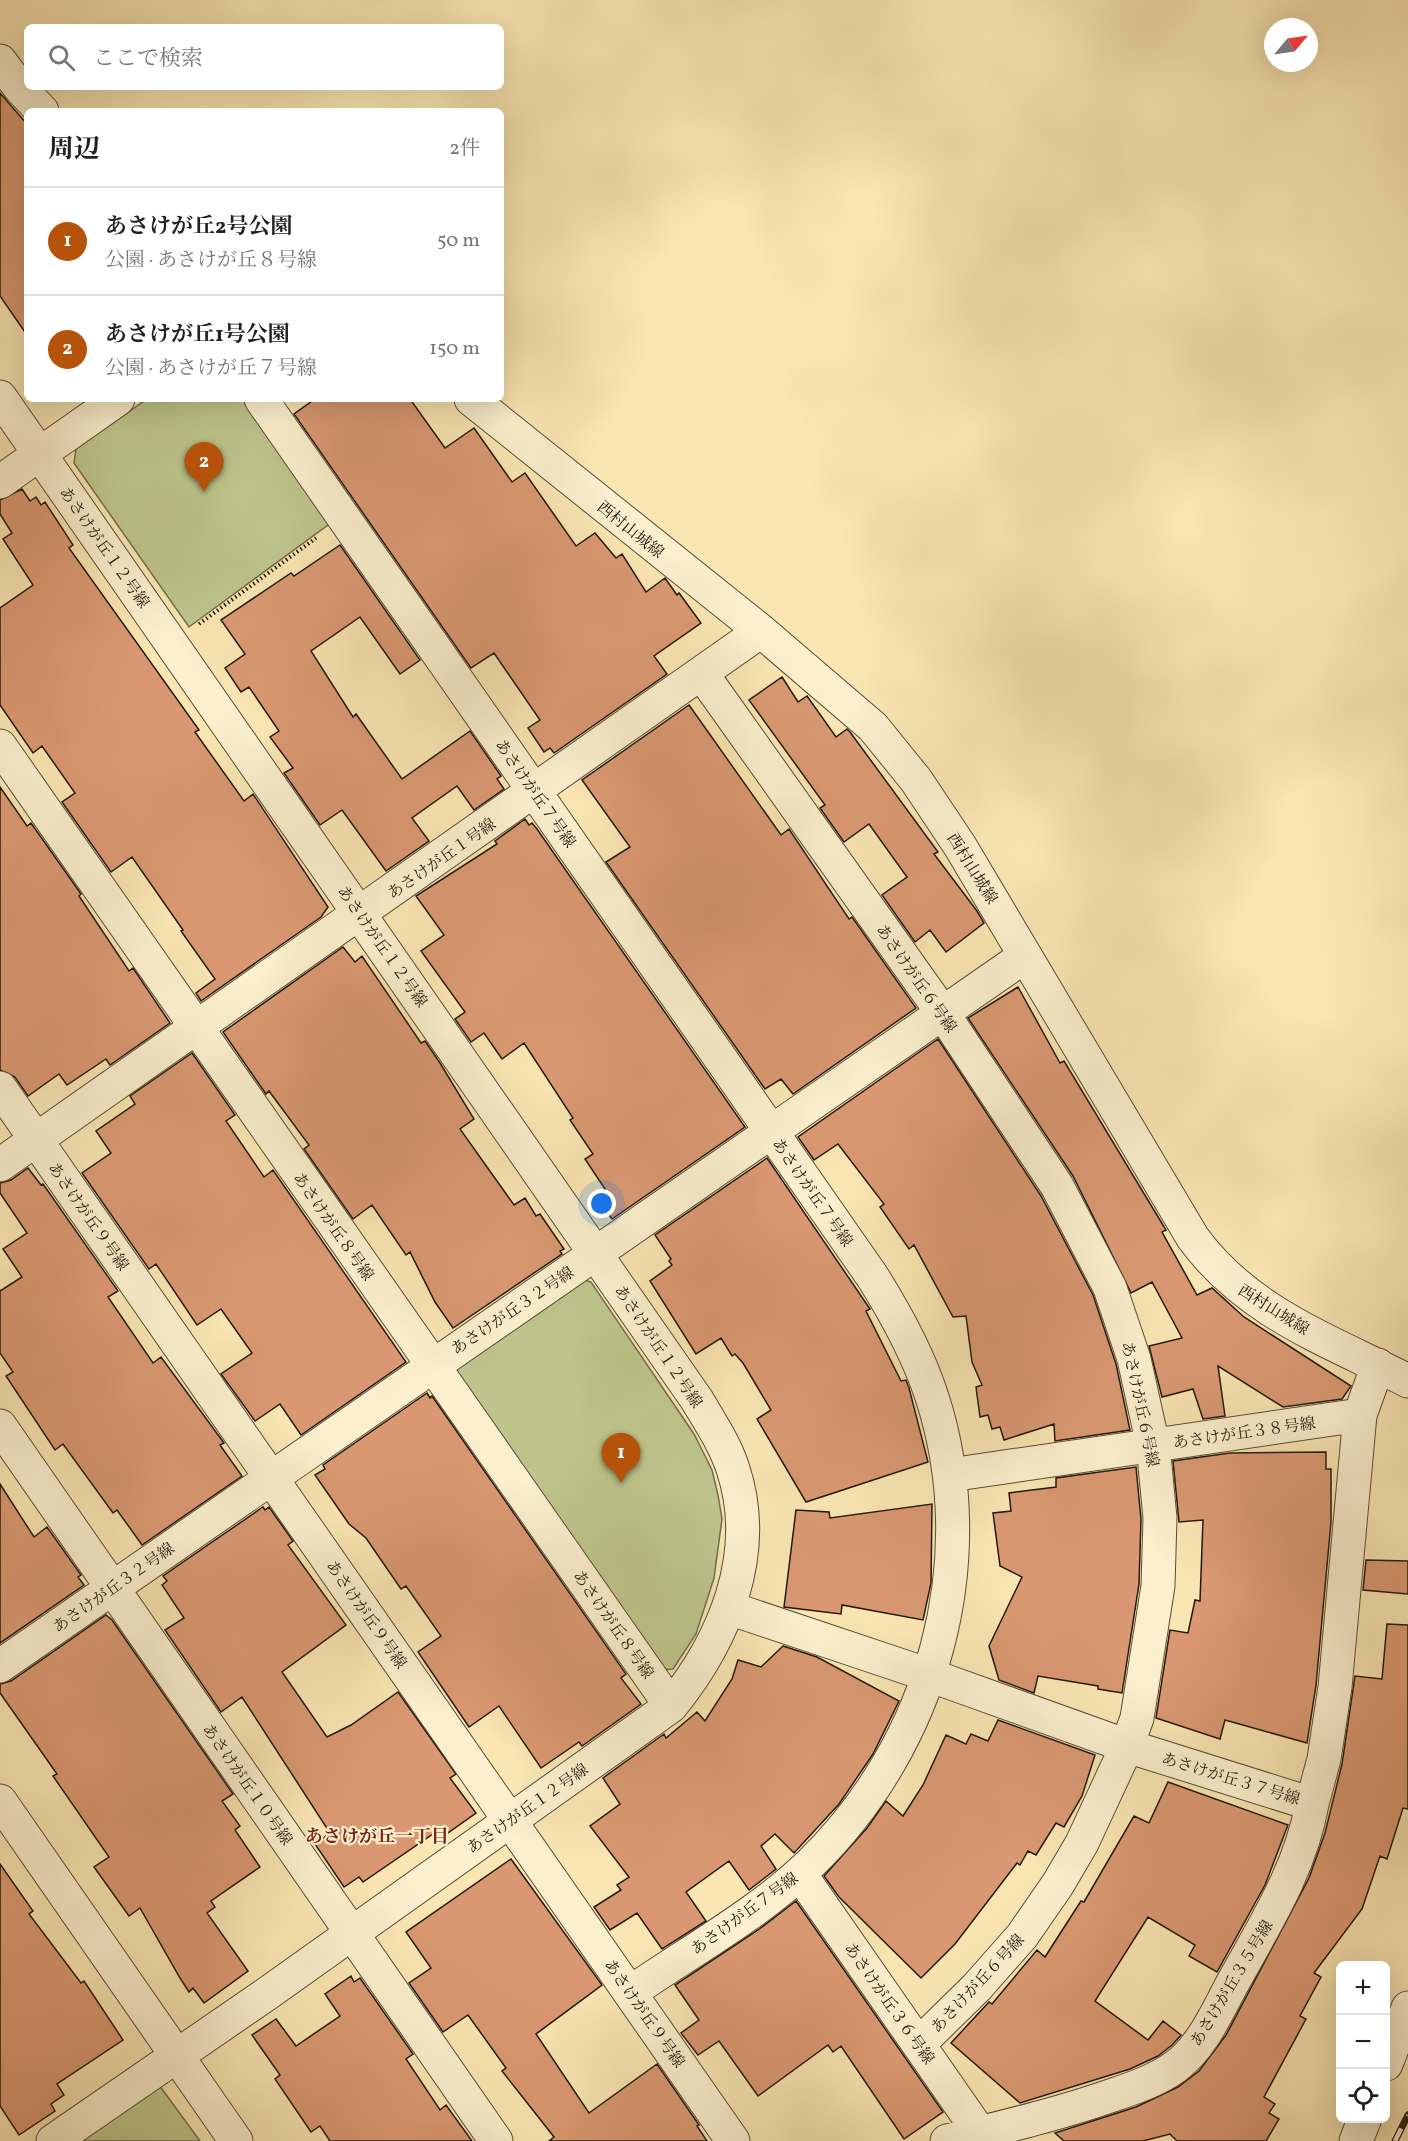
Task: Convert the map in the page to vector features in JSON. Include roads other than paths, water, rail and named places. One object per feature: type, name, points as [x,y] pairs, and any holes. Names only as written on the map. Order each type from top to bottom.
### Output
[{"type":"street","points":[[0,61],[20,88],[39,108]]},
{"type":"street","name":"あさけが丘１２号線","points":[[0,397],[697,1400],[733,1468],[742,1519],[737,1580],[729,1608],[700,1669],[670,1706],[53,2141]]},
{"type":"street","points":[[0,482],[114,402]]},
{"type":"street","name":"あさけが丘７号線","points":[[263,402],[872,1276],[899,1322],[931,1396],[950,1475],[951,1576],[937,1653],[919,1703],[884,1774],[838,1834],[785,1887],[631,1992]]},
{"type":"street","name":"西村山城線","points":[[475,402],[761,631],[873,728],[916,780],[960,846],[1181,1219],[1212,1264],[1234,1285],[1275,1313],[1408,1381]]},
{"type":"street","name":"あさけが丘１号線","points":[[0,1165],[536,792],[761,631]]},
{"type":"street","name":"あさけが丘６号線","points":[[702,674],[942,1012],[1057,1186],[1110,1288],[1134,1359],[1153,1445],[1160,1518],[1158,1586],[1137,1718],[1127,1746],[1082,1843],[1058,1884],[1022,1936],[977,1987],[919,2044]]},
{"type":"street","name":"あさけが丘８号線","points":[[0,746],[670,1706]]},
{"type":"street","name":"あさけが丘３２号線","points":[[0,1666],[1025,956]]},
{"type":"street","name":"あさけが丘９号線","points":[[0,1088],[270,1478],[512,1819],[734,2141]]},
{"type":"street","name":"あさけが丘３７号線","points":[[729,1608],[929,1675],[1127,1746],[1312,1804],[1324,1759],[1335,1687],[1360,1415],[1378,1365]]},
{"type":"street","name":"あさけが丘３８号線","points":[[950,1475],[1360,1415]]},
{"type":"street","name":"あさけが丘１０号線","points":[[0,1426],[496,2141]]},
{"type":"street","points":[[0,1802],[236,2141]]},
{"type":"street","name":"あさけが丘３５号線","points":[[947,2141],[1078,2108],[1168,2071],[1188,2055],[1214,2017],[1276,1906],[1307,1836],[1312,1804]]},
{"type":"street","name":"あさけが丘３６号線","points":[[800,1874],[980,2133]]},
{"type":"street","points":[[1390,2054],[1408,2008]]},
{"type":"street","points":[[1356,2141],[1363,2123]]},
{"type":"railway","points":[[1395,2141],[1408,2115]]},
{"type":"place","name":"あさけが丘1号公園","points":[[204,492]]},
{"type":"place","name":"あさけが丘2号公園","points":[[621,1483]]},
{"type":"district","name":"あさけが丘一丁目","points":[[377,1836]]}]
